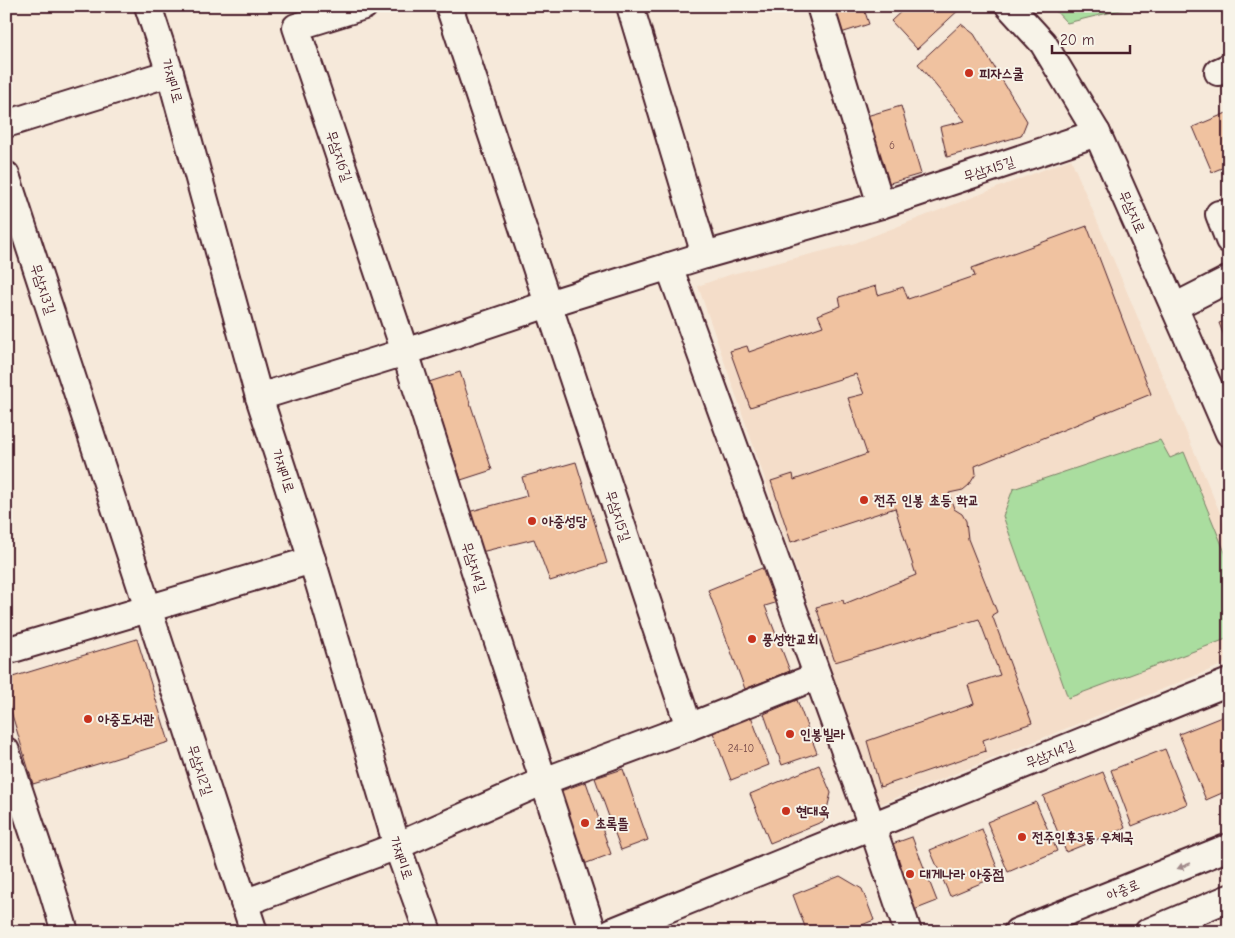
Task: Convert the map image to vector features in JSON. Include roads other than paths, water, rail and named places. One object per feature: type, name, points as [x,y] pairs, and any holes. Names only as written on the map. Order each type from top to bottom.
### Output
[{"type":"street","name":"가재미로","points":[[148,6],[170,73],[259,397],[312,560],[396,846],[428,932]]},
{"type":"street","name":"무삼지6길","points":[[364,6],[296,27],[405,352]]},
{"type":"street","name":"무삼지5길","points":[[449,6],[689,727]]},
{"type":"street","points":[[630,6],[704,255]]},
{"type":"street","points":[[820,6],[881,205]]},
{"type":"street","name":"무삼지로","points":[[1009,6],[1043,43],[1097,133],[1229,433]]},
{"type":"street","points":[[6,124],[170,73]]},
{"type":"street","name":"무삼지5길","points":[[259,397],[405,352],[548,304],[704,255],[881,205],[1097,133]]},
{"type":"street","name":"무삼지3길","points":[[6,176],[80,402]]},
{"type":"street","points":[[1219,214],[1229,240]]},
{"type":"street","points":[[669,266],[872,826],[908,932]]},
{"type":"street","points":[[1174,307],[1229,279]]},
{"type":"street","name":"무삼지4길","points":[[405,352],[593,932]]},
{"type":"street","name":"무삼지2길","points":[[80,402],[254,932]]},
{"type":"street","points":[[6,650],[312,560]]},
{"type":"street","points":[[244,903],[396,846],[544,781],[689,727],[817,676]]},
{"type":"street","name":"무삼지4길","points":[[611,932],[1229,682]]},
{"type":"street","points":[[6,752],[65,932]]},
{"type":"street","name":"아중로","points":[[1017,932],[1229,847]]},
{"type":"street","points":[[1148,932],[1229,898]]},
{"type":"place","name":"피자스쿨","points":[[969,73]]},
{"type":"place","name":"전주 인봉 초등 학교","points":[[864,500]]},
{"type":"place","name":"아중성당","points":[[532,521]]},
{"type":"place","name":"풍성한교회","points":[[752,639]]},
{"type":"place","name":"아중도서관","points":[[88,719]]},
{"type":"place","name":"인봉빌라","points":[[790,734]]},
{"type":"place","name":"현대옥","points":[[786,811]]},
{"type":"place","name":"초록뜰","points":[[585,823]]},
{"type":"place","name":"전주인후3동 우체국","points":[[1022,837]]},
{"type":"place","name":"대게나라 아중점","points":[[910,874]]}]
